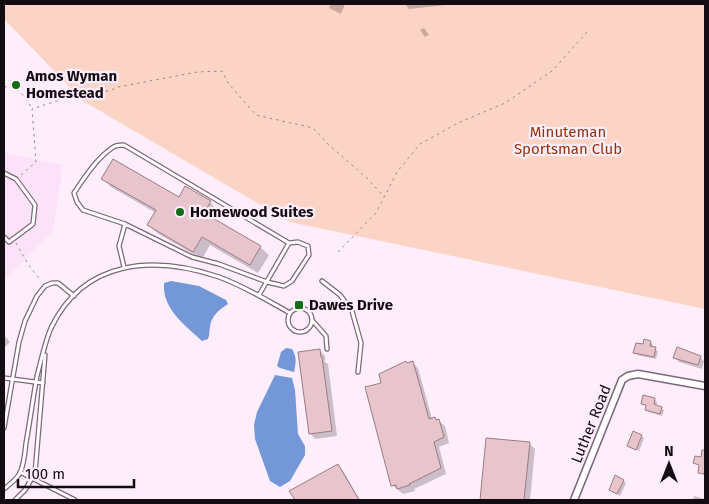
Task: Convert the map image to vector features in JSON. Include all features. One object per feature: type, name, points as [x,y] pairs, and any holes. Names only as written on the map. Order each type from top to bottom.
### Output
[{"type":"street","name":"Luther Road","points":[[574,500],[622,380],[628,376],[638,374],[705,386]]},
{"type":"lane","points":[[124,145],[289,243],[298,242],[308,246],[309,255],[292,281],[284,286],[267,282],[220,264],[192,257],[124,224],[84,210],[77,202],[74,193],[113,146],[124,145]]},
{"type":"lane","points":[[4,174],[16,180],[35,205],[33,224],[14,240],[9,242],[4,237]]},
{"type":"lane","points":[[124,224],[119,246],[124,268]]},
{"type":"lane","points":[[259,295],[289,243]]},
{"type":"lane","points":[[4,489],[20,472],[36,382],[50,330],[57,317],[74,296],[97,279],[124,268],[145,264],[172,265],[219,278],[259,295],[290,313]]},
{"type":"lane","points":[[322,281],[340,295],[352,311],[361,343],[358,372]]},
{"type":"lane","points":[[4,428],[19,342],[25,322],[37,296],[45,286],[58,283],[74,296]]},
{"type":"lane","points":[[312,320],[308,330],[297,332],[289,325],[288,319],[290,313],[294,310],[305,309],[326,336],[327,348]]},
{"type":"lane","points":[[15,500],[32,479],[37,462],[45,347]]},
{"type":"lane","points":[[4,378],[43,383]]},
{"type":"lane","points":[[20,472],[75,500]]},
{"type":"path","points":[[338,252],[376,212],[397,172],[420,144],[458,123],[505,103],[552,70],[586,32]]},
{"type":"path","points":[[32,109],[84,92],[109,91],[118,87],[197,72],[222,71],[228,83],[256,115],[313,128],[384,197]]},
{"type":"path","points":[[4,87],[18,88],[32,109],[36,162],[16,180]]},
{"type":"path","points":[[14,240],[28,264],[45,286]]},
{"type":"shaded area","points":[[4,152],[63,165],[53,230],[4,280]]},
{"type":"green space","name":"Minuteman Sportsman Club","points":[[4,4],[705,4],[705,309],[290,222],[83,101],[4,19]]},
{"type":"water","points":[[171,281],[199,286],[226,300],[228,304],[212,319],[208,339],[202,341],[171,309],[164,292],[164,283]]},
{"type":"water","points":[[286,348],[292,349],[295,355],[294,372],[277,366],[281,352]]},
{"type":"water","points":[[275,375],[292,378],[295,390],[298,434],[305,446],[305,455],[290,481],[280,487],[270,481],[255,439],[254,425],[257,412]]},
{"type":"building","name":"Homewood Suites","points":[[113,159],[179,197],[185,186],[211,201],[204,213],[261,246],[250,265],[202,237],[193,252],[147,225],[156,210],[101,179]]},
{"type":"building","points":[[644,339],[651,341],[650,346],[656,347],[654,357],[633,353],[636,343],[643,344]]},
{"type":"building","points":[[677,347],[701,356],[698,365],[673,358]]},
{"type":"building","points":[[320,349],[332,431],[309,434],[298,352]]},
{"type":"building","points":[[406,361],[407,363],[413,361],[429,419],[435,417],[436,420],[439,419],[444,437],[434,442],[441,468],[410,485],[397,489],[396,485],[391,486],[365,387],[381,383],[379,374]]},
{"type":"building","points":[[643,395],[655,398],[654,404],[662,407],[660,414],[645,410],[646,405],[641,404]]},
{"type":"building","points":[[633,431],[642,435],[636,450],[627,446]]},
{"type":"building","points":[[486,438],[530,442],[524,500],[480,500]]},
{"type":"building","points":[[702,450],[705,450],[705,474],[698,473],[699,465],[693,463],[695,456],[701,457]]},
{"type":"building","points":[[338,464],[359,500],[295,500],[289,491]]},
{"type":"building","points":[[615,475],[624,480],[617,494],[609,490]]},
{"type":"place","name":"Amos Wyman Homestead","points":[[16,85]]},
{"type":"place","name":"Homewood Suites","points":[[180,212]]},
{"type":"place","name":"Dawes Drive","points":[[299,305]]}]
